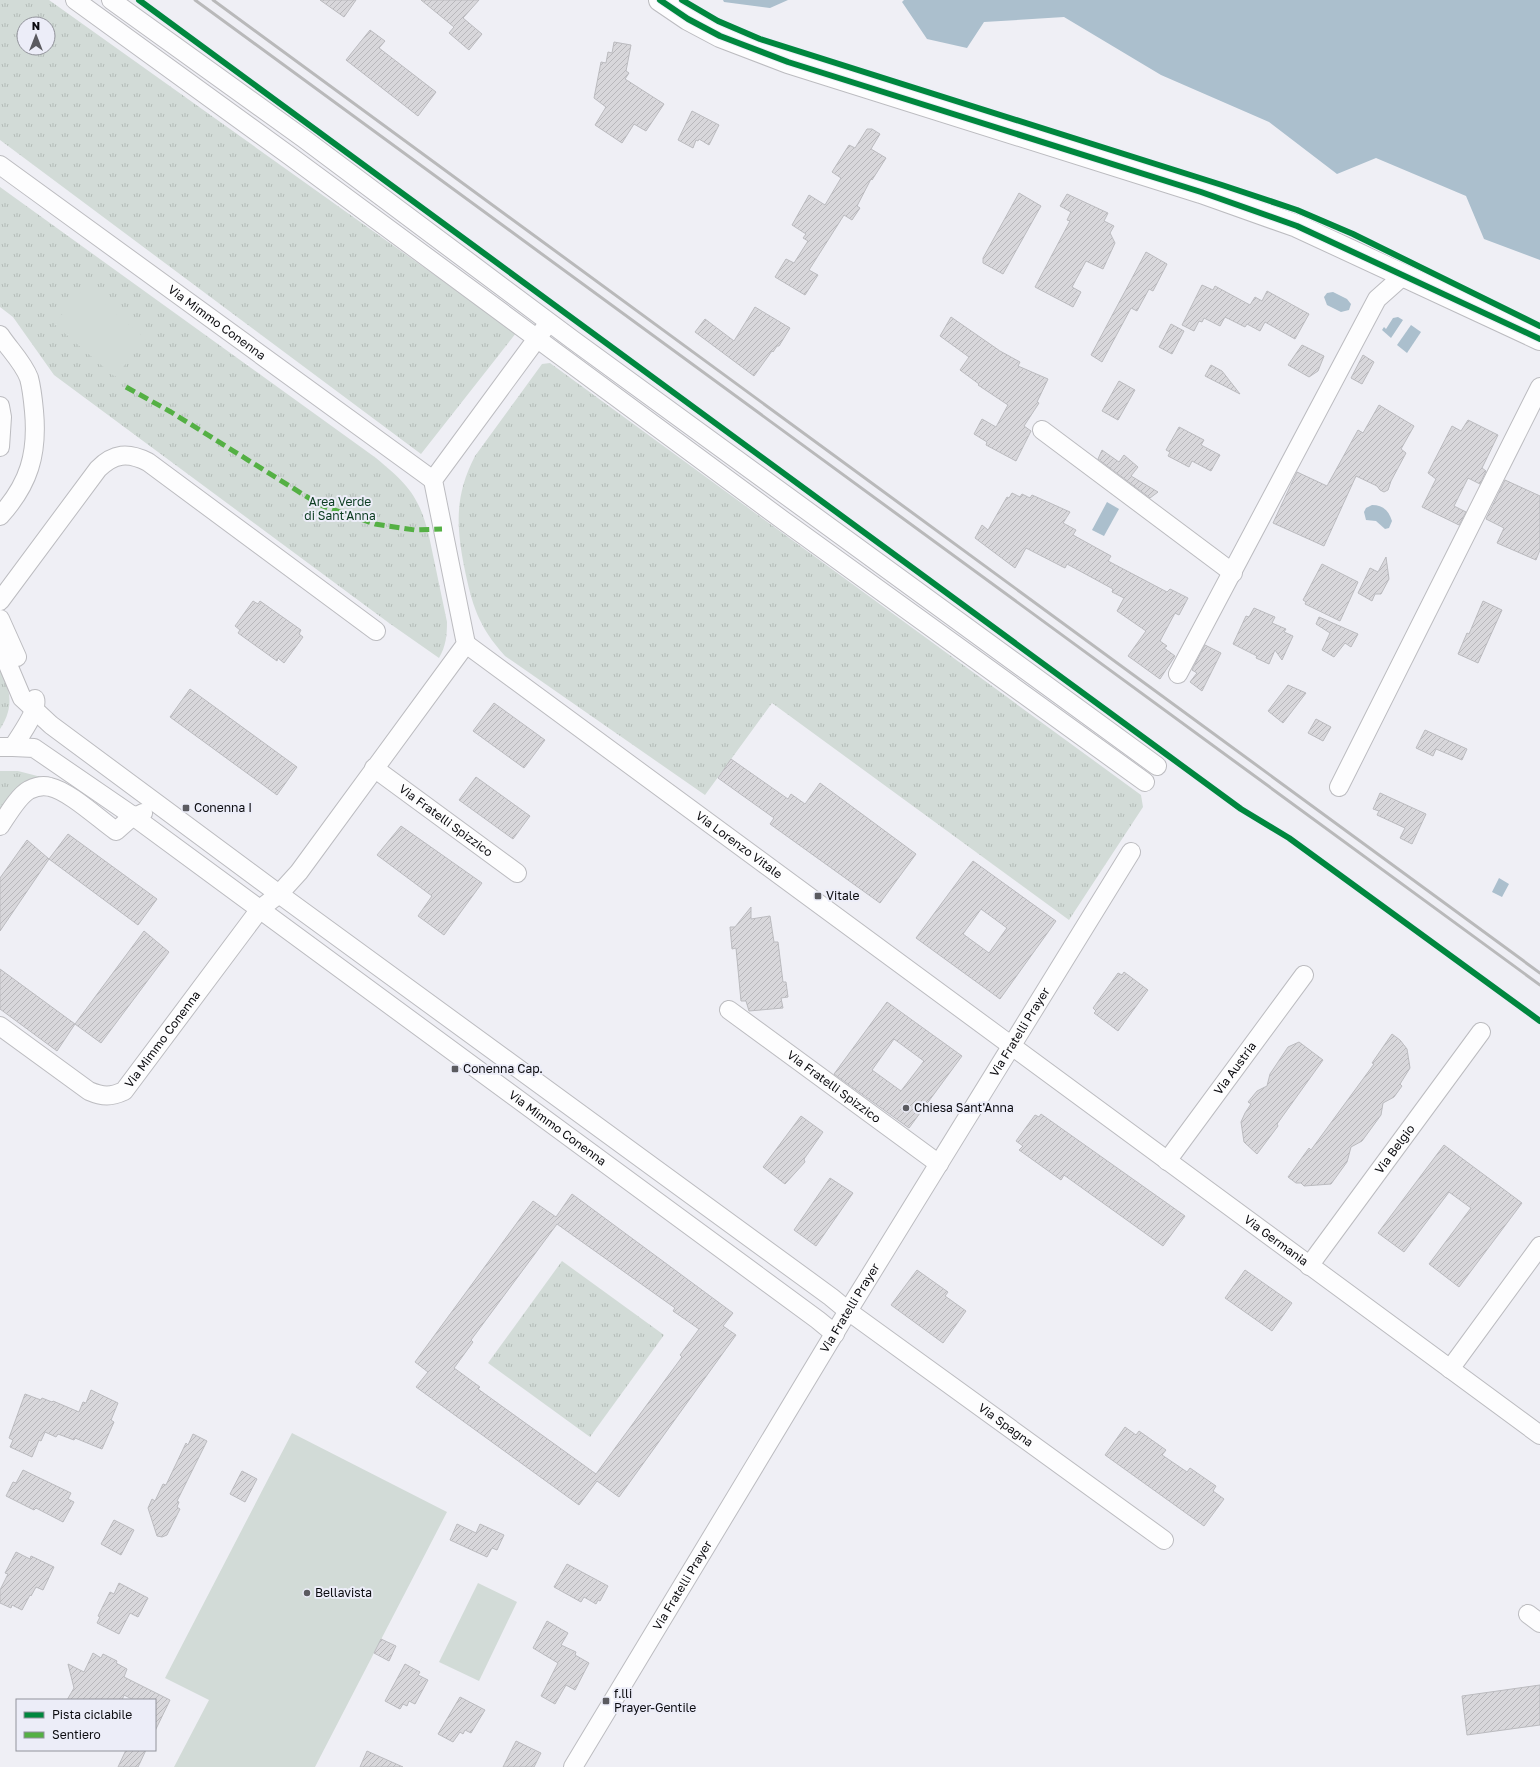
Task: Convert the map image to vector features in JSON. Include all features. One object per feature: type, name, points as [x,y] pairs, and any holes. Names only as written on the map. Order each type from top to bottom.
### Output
[{"type":"main road","points":[[660,0],[688,19],[720,36],[788,62],[1218,198],[1298,226],[1540,339]]},
{"type":"street","points":[[76,0],[784,521],[1145,782]]},
{"type":"street","points":[[111,0],[303,138],[549,322],[1157,766]]},
{"type":"street","name":"Via Mimmo Conenna","points":[[0,165],[433,480]]},
{"type":"street","points":[[1178,674],[1233,573],[1377,299],[1404,275]]},
{"type":"street","points":[[279,894],[298,872],[466,644],[433,480],[549,322]]},
{"type":"street","points":[[0,335],[23,365],[29,378],[36,432],[30,467],[20,488],[0,516]]},
{"type":"street","points":[[1339,787],[1540,387]]},
{"type":"street","points":[[0,406],[2,418],[0,447]]},
{"type":"street","points":[[1042,430],[1233,573]]},
{"type":"street","points":[[0,601],[98,469],[111,459],[130,455],[148,462],[376,631]]},
{"type":"street","points":[[0,619],[37,702],[35,711]]},
{"type":"street","name":"Via Lorenzo Vitale","points":[[466,644],[1011,1047]]},
{"type":"street","name":"Via Mimmo Conenna","points":[[0,646],[22,698],[51,725],[848,1312]]},
{"type":"street","name":"Via Mimmo Conenna","points":[[6,747],[35,711]]},
{"type":"street","name":"Via Mimmo Conenna","points":[[6,747],[34,748],[133,816],[538,1113],[835,1334]]},
{"type":"street","name":"Via Fratelli Spizzico","points":[[374,768],[517,873]]},
{"type":"street","points":[[0,826],[22,796],[29,790],[43,786],[50,787],[65,794],[116,831],[133,816],[144,812],[147,796]]},
{"type":"street","points":[[171,844],[171,829],[182,821]]},
{"type":"street","name":"Via Fratelli Prayer","points":[[573,1767],[848,1312],[1131,852]]},
{"type":"street","name":"Via Mimmo Conenna","points":[[0,1026],[89,1091],[100,1096],[113,1096],[124,1091],[134,1080],[260,909],[279,894]]},
{"type":"street","name":"Via Austria","points":[[1167,1161],[1304,975]]},
{"type":"street","name":"Via Fratelli Spizzico","points":[[729,1010],[939,1164]]},
{"type":"street","name":"Via Belgio","points":[[1309,1266],[1481,1032]]},
{"type":"street","name":"Via Germania","points":[[1011,1047],[1540,1435]]},
{"type":"street","points":[[538,1113],[551,1093]]},
{"type":"street","points":[[561,1131],[576,1111]]},
{"type":"street","points":[[1450,1369],[1540,1246]]},
{"type":"street","name":"Via Spagna","points":[[848,1312],[1164,1540]]},
{"type":"green space","points":[[0,0],[49,0],[516,333],[421,454],[0,140]]},
{"type":"green space","name":"Area Verde di Sant'Anna","points":[[0,187],[376,458],[404,483],[416,500],[425,522],[447,622],[446,640],[439,658],[389,623],[54,375],[13,317],[0,307]]},
{"type":"green space","points":[[85,287],[146,339],[115,377],[54,324]]},
{"type":"green space","points":[[550,363],[1141,795],[1143,807],[1069,920],[772,703],[705,795],[505,656],[488,635],[473,604],[461,551],[459,510],[468,470],[475,456],[542,364]]},
{"type":"green space","points":[[0,666],[8,690],[9,705],[5,721],[0,729]]},
{"type":"green space","points":[[0,771],[18,771],[49,779],[0,815]]},
{"type":"green space","points":[[562,1261],[664,1335],[590,1437],[488,1363]]},
{"type":"green space","name":"Bellavista","points":[[292,1433],[447,1512],[315,1767],[174,1767],[209,1700],[165,1678]]},
{"type":"green space","points":[[478,1583],[517,1602],[479,1681],[439,1662]]},
{"type":"water","points":[[723,0],[788,0],[770,8],[724,2]]},
{"type":"water","points":[[904,0],[1540,0],[1540,260],[1484,239],[1466,196],[1376,158],[1337,174],[1269,122],[1161,75],[1064,17],[984,22],[967,48],[927,39],[902,2]]},
{"type":"water","points":[[1333,292],[1347,299],[1351,304],[1349,310],[1341,312],[1327,305],[1324,297],[1327,293]]},
{"type":"water","points":[[1398,317],[1403,320],[1391,338],[1382,330],[1384,327],[1386,329],[1393,318]]},
{"type":"water","points":[[1411,325],[1421,332],[1407,353],[1397,345]]},
{"type":"water","points":[[1107,502],[1119,509],[1104,536],[1092,530]]},
{"type":"water","points":[[1372,505],[1382,507],[1389,514],[1392,521],[1389,528],[1385,529],[1376,521],[1366,520],[1364,512],[1366,508]]},
{"type":"water","points":[[1499,878],[1509,884],[1502,897],[1492,892]]},
{"type":"building","points":[[320,0],[356,0],[344,17]]},
{"type":"building","points":[[421,0],[479,0],[463,18],[482,34],[469,50],[449,33],[454,27]]},
{"type":"building","points":[[370,30],[385,41],[379,48],[436,92],[418,116],[346,60]]},
{"type":"building","points":[[614,42],[631,45],[626,71],[629,73],[625,79],[664,104],[646,131],[634,124],[622,143],[595,125],[606,107],[594,98],[601,62],[606,63],[608,52],[612,53]]},
{"type":"building","points":[[692,111],[719,125],[709,145],[699,139],[698,141],[696,140],[693,148],[678,140]]},
{"type":"building","points":[[867,129],[872,129],[880,134],[871,149],[886,158],[872,180],[871,179],[857,206],[860,208],[852,220],[844,215],[809,270],[818,275],[805,295],[775,277],[786,259],[794,263],[808,241],[803,238],[806,234],[792,225],[809,195],[825,205],[841,178],[832,172],[849,145],[855,148]]},
{"type":"building","points":[[1019,193],[1041,206],[1003,274],[983,263],[983,258]]},
{"type":"building","points":[[1067,194],[1108,213],[1104,221],[1114,226],[1110,233],[1115,243],[1103,269],[1086,261],[1072,287],[1081,292],[1073,307],[1035,287],[1070,221],[1067,220],[1071,212],[1060,206]]},
{"type":"building","points":[[1146,252],[1167,264],[1153,291],[1149,289],[1137,311],[1131,308],[1102,362],[1091,355]]},
{"type":"building","points":[[1202,285],[1213,290],[1215,286],[1250,305],[1255,297],[1262,301],[1267,291],[1309,314],[1295,339],[1265,322],[1260,331],[1247,324],[1245,327],[1225,317],[1220,326],[1204,318],[1202,322],[1199,321],[1194,331],[1182,325]]},
{"type":"building","points":[[755,307],[790,328],[779,346],[777,346],[773,352],[772,351],[754,376],[695,332],[705,319],[734,341]]},
{"type":"building","points":[[951,317],[1000,351],[1020,362],[1018,366],[1048,379],[1037,402],[1039,403],[1024,426],[1031,431],[1016,461],[986,445],[987,442],[974,434],[982,419],[996,427],[1008,405],[978,385],[979,384],[960,370],[969,357],[940,336]]},
{"type":"building","points":[[1171,324],[1184,331],[1172,354],[1159,347]]},
{"type":"building","points":[[1302,345],[1324,356],[1318,371],[1309,377],[1288,365]]},
{"type":"building","points":[[1363,355],[1374,362],[1362,384],[1351,378]]},
{"type":"building","points":[[1211,365],[1222,371],[1240,394],[1205,376]]},
{"type":"building","points":[[1119,381],[1135,390],[1118,420],[1102,411]]},
{"type":"building","points":[[1379,405],[1414,426],[1401,449],[1406,453],[1391,481],[1388,490],[1384,492],[1377,486],[1356,476],[1324,546],[1273,523],[1297,472],[1327,486],[1358,430],[1363,433]]},
{"type":"building","points":[[1468,420],[1498,435],[1482,468],[1486,471],[1480,484],[1468,478],[1454,506],[1466,512],[1459,525],[1422,507],[1436,479],[1428,473],[1452,426],[1461,431]]},
{"type":"building","points":[[1179,427],[1204,440],[1201,445],[1220,455],[1211,471],[1192,461],[1189,467],[1168,456],[1170,452],[1166,450]]},
{"type":"building","points":[[1102,450],[1119,462],[1124,455],[1138,467],[1131,476],[1158,492],[1150,498],[1098,459]]},
{"type":"building","points":[[1505,480],[1540,496],[1540,550],[1536,560],[1497,543],[1504,528],[1486,519]]},
{"type":"building","points":[[1012,493],[1020,497],[1022,494],[1030,498],[1032,495],[1070,512],[1063,523],[1076,530],[1073,535],[1111,556],[1108,561],[1167,592],[1170,589],[1188,598],[1179,615],[1175,613],[1160,641],[1167,646],[1164,648],[1175,656],[1160,679],[1128,656],[1146,631],[1117,611],[1124,598],[1112,592],[1113,589],[1067,564],[1065,568],[1026,548],[1015,568],[975,538],[982,525],[988,530],[1007,497],[1009,498]]},
{"type":"building","points":[[1386,557],[1389,579],[1381,594],[1375,594],[1372,601],[1358,593],[1370,568],[1378,572]]},
{"type":"building","points":[[1322,564],[1358,582],[1340,621],[1305,604],[1306,602],[1303,600]]},
{"type":"building","points":[[253,601],[258,604],[260,601],[301,630],[299,634],[303,637],[284,663],[278,658],[277,661],[238,633],[240,630],[235,626]]},
{"type":"building","points":[[1483,601],[1502,610],[1478,663],[1458,654],[1467,633],[1469,634]]},
{"type":"building","points":[[1254,608],[1275,617],[1272,623],[1286,629],[1284,632],[1293,636],[1282,660],[1275,650],[1269,664],[1233,644],[1246,616],[1249,617]]},
{"type":"building","points":[[1319,617],[1358,634],[1351,647],[1345,643],[1334,657],[1322,650],[1330,633],[1316,624]]},
{"type":"building","points":[[1205,645],[1221,653],[1202,691],[1190,682],[1197,673],[1192,670]]},
{"type":"building","points":[[1288,685],[1306,693],[1283,723],[1268,711]]},
{"type":"building","points":[[190,689],[297,767],[277,795],[170,717]]},
{"type":"building","points":[[494,703],[545,740],[524,768],[473,731]]},
{"type":"building","points":[[1316,719],[1331,727],[1323,741],[1308,733]]},
{"type":"building","points":[[1425,730],[1467,749],[1462,760],[1436,749],[1433,756],[1416,748]]},
{"type":"building","points":[[731,759],[788,799],[791,794],[805,804],[820,783],[916,854],[880,903],[770,824],[774,818],[718,778]]},
{"type":"building","points":[[476,777],[530,816],[513,839],[459,800]]},
{"type":"building","points":[[1380,793],[1426,814],[1412,844],[1400,838],[1405,828],[1377,815],[1379,811],[1373,809]]},
{"type":"building","points":[[401,826],[482,883],[444,935],[418,916],[432,896],[377,855]]},
{"type":"building","points":[[68,834],[157,899],[138,925],[49,859]]},
{"type":"building","points":[[27,840],[49,859],[0,931],[0,878]]},
{"type":"building","points":[[973,861],[1056,921],[1000,999],[916,938]],"holes":[[[981,909],[1007,928],[989,953],[963,934]]]},
{"type":"building","points":[[751,907],[751,919],[770,916],[774,942],[778,942],[783,982],[786,982],[788,997],[781,998],[783,1008],[749,1011],[746,1001],[741,1001],[736,948],[732,949],[730,927],[735,927]]},
{"type":"building","points":[[144,931],[169,952],[101,1043],[75,1024]]},
{"type":"building","points":[[0,969],[75,1024],[57,1051],[0,1009]]},
{"type":"building","points":[[1124,972],[1148,990],[1118,1031],[1094,1013],[1096,1011],[1093,1008],[1118,973],[1122,975]]},
{"type":"building","points":[[887,1002],[962,1056],[909,1128],[834,1074]],"holes":[[[894,1039],[924,1061],[901,1091],[872,1070]]]},
{"type":"building","points":[[1392,1034],[1400,1040],[1407,1049],[1410,1068],[1400,1084],[1402,1086],[1394,1097],[1383,1103],[1381,1115],[1362,1141],[1351,1147],[1347,1162],[1331,1184],[1304,1186],[1301,1183],[1296,1183],[1288,1177],[1309,1148],[1311,1150],[1374,1064],[1372,1063]]},
{"type":"building","points":[[1299,1042],[1323,1060],[1257,1154],[1244,1142],[1241,1122],[1251,1104],[1248,1102],[1257,1091],[1267,1086],[1270,1074],[1288,1047]]},
{"type":"building","points":[[1041,1114],[1185,1216],[1163,1246],[1064,1175],[1061,1180],[1019,1150],[1023,1146],[1016,1141],[1035,1115],[1039,1117]]},
{"type":"building","points":[[801,1116],[823,1132],[804,1159],[805,1162],[785,1184],[763,1167]]},
{"type":"building","points":[[1444,1145],[1522,1203],[1459,1287],[1429,1264],[1471,1208],[1449,1192],[1404,1252],[1378,1233]]},
{"type":"building","points":[[830,1178],[853,1193],[816,1246],[794,1230]]},
{"type":"building","points":[[572,1194],[733,1313],[723,1326],[736,1335],[619,1497],[597,1481],[579,1505],[416,1387],[428,1372],[415,1362],[533,1201],[556,1217]],"holes":[[[557,1224],[675,1308],[673,1311],[699,1329],[680,1355],[682,1357],[596,1474],[478,1389],[480,1387],[454,1368],[473,1342],[471,1340]]]},
{"type":"building","points":[[917,1270],[948,1292],[945,1296],[966,1311],[943,1343],[891,1305]]},
{"type":"building","points":[[1245,1270],[1292,1303],[1272,1331],[1225,1298]]},
{"type":"building","points":[[91,1390],[118,1403],[111,1420],[114,1422],[102,1449],[75,1438],[74,1440],[58,1434],[56,1437],[45,1432],[41,1441],[39,1440],[32,1457],[10,1447],[13,1440],[9,1438],[25,1394],[41,1400],[42,1398],[52,1402],[53,1401],[79,1412],[83,1402],[86,1403]]},
{"type":"building","points":[[1125,1427],[1136,1435],[1139,1431],[1166,1450],[1162,1455],[1187,1472],[1190,1468],[1216,1486],[1213,1491],[1224,1499],[1204,1526],[1105,1455]]},
{"type":"building","points":[[193,1434],[207,1441],[177,1501],[179,1502],[177,1507],[180,1509],[167,1535],[162,1537],[157,1536],[148,1508],[152,1499],[155,1501],[163,1484],[166,1485],[186,1443],[188,1445]]},
{"type":"building","points":[[23,1470],[71,1493],[68,1499],[74,1502],[63,1522],[36,1508],[34,1510],[6,1496],[13,1482],[16,1483]]},
{"type":"building","points":[[242,1471],[257,1479],[245,1502],[230,1494]]},
{"type":"building","points":[[114,1520],[134,1530],[121,1555],[101,1544]]},
{"type":"building","points":[[457,1524],[476,1533],[480,1524],[504,1535],[497,1550],[492,1548],[487,1557],[450,1540]]},
{"type":"building","points":[[16,1552],[30,1559],[31,1556],[54,1567],[43,1590],[36,1587],[22,1610],[12,1605],[11,1608],[0,1603],[0,1590],[8,1574],[5,1573]]},
{"type":"building","points":[[567,1564],[608,1586],[600,1601],[598,1600],[596,1604],[584,1597],[581,1602],[554,1587]]},
{"type":"building","points":[[119,1583],[148,1598],[138,1617],[130,1613],[119,1634],[97,1623],[100,1617],[98,1616],[110,1592],[114,1594]]},
{"type":"building","points":[[547,1621],[568,1633],[561,1645],[576,1652],[575,1655],[589,1663],[575,1690],[566,1685],[555,1704],[541,1696],[558,1663],[533,1648]]},
{"type":"building","points":[[381,1639],[396,1646],[389,1661],[374,1653]]},
{"type":"building","points":[[93,1653],[101,1658],[103,1654],[117,1661],[116,1663],[127,1669],[124,1677],[170,1700],[156,1729],[156,1699],[132,1699],[124,1695],[122,1699],[68,1699],[74,1688],[68,1664],[84,1672]]},
{"type":"building","points":[[405,1664],[420,1672],[418,1675],[428,1680],[415,1704],[409,1701],[407,1706],[403,1704],[400,1709],[385,1701]]},
{"type":"building","points":[[1540,1685],[1540,1725],[1467,1735],[1462,1696]]},
{"type":"building","points":[[460,1697],[485,1710],[471,1733],[465,1730],[463,1734],[460,1732],[453,1742],[438,1734]]},
{"type":"building","points":[[516,1741],[541,1753],[534,1767],[503,1767]]},
{"type":"building","points":[[126,1751],[146,1751],[138,1767],[118,1767]]},
{"type":"building","points":[[367,1751],[403,1767],[360,1767]]},
{"type":"railway","points":[[195,0],[1540,985]]},
{"type":"railway","points":[[213,0],[1540,973]]},
{"type":"marked path","points":[[126,387],[171,412],[320,505],[375,524],[415,530],[442,529]]},
{"type":"cycle path","points":[[139,0],[1241,809],[1289,838],[1540,1021]]},
{"type":"cycle path","points":[[660,0],[688,19],[720,36],[788,62],[1201,192],[1297,226],[1540,339]]},
{"type":"cycle path","points":[[682,0],[718,21],[760,39],[1297,210],[1353,234],[1540,326]]},
{"type":"place","name":"Conenna I","points":[[186,808]]},
{"type":"place","name":"Vitale","points":[[818,896]]},
{"type":"place","name":"Conenna Cap.","points":[[455,1069]]},
{"type":"place","name":"Chiesa Sant'Anna","points":[[906,1108]]},
{"type":"place","name":"Bellavista","points":[[307,1593]]},
{"type":"place","name":"f.lli Prayer-Gentile","points":[[606,1701]]}]
